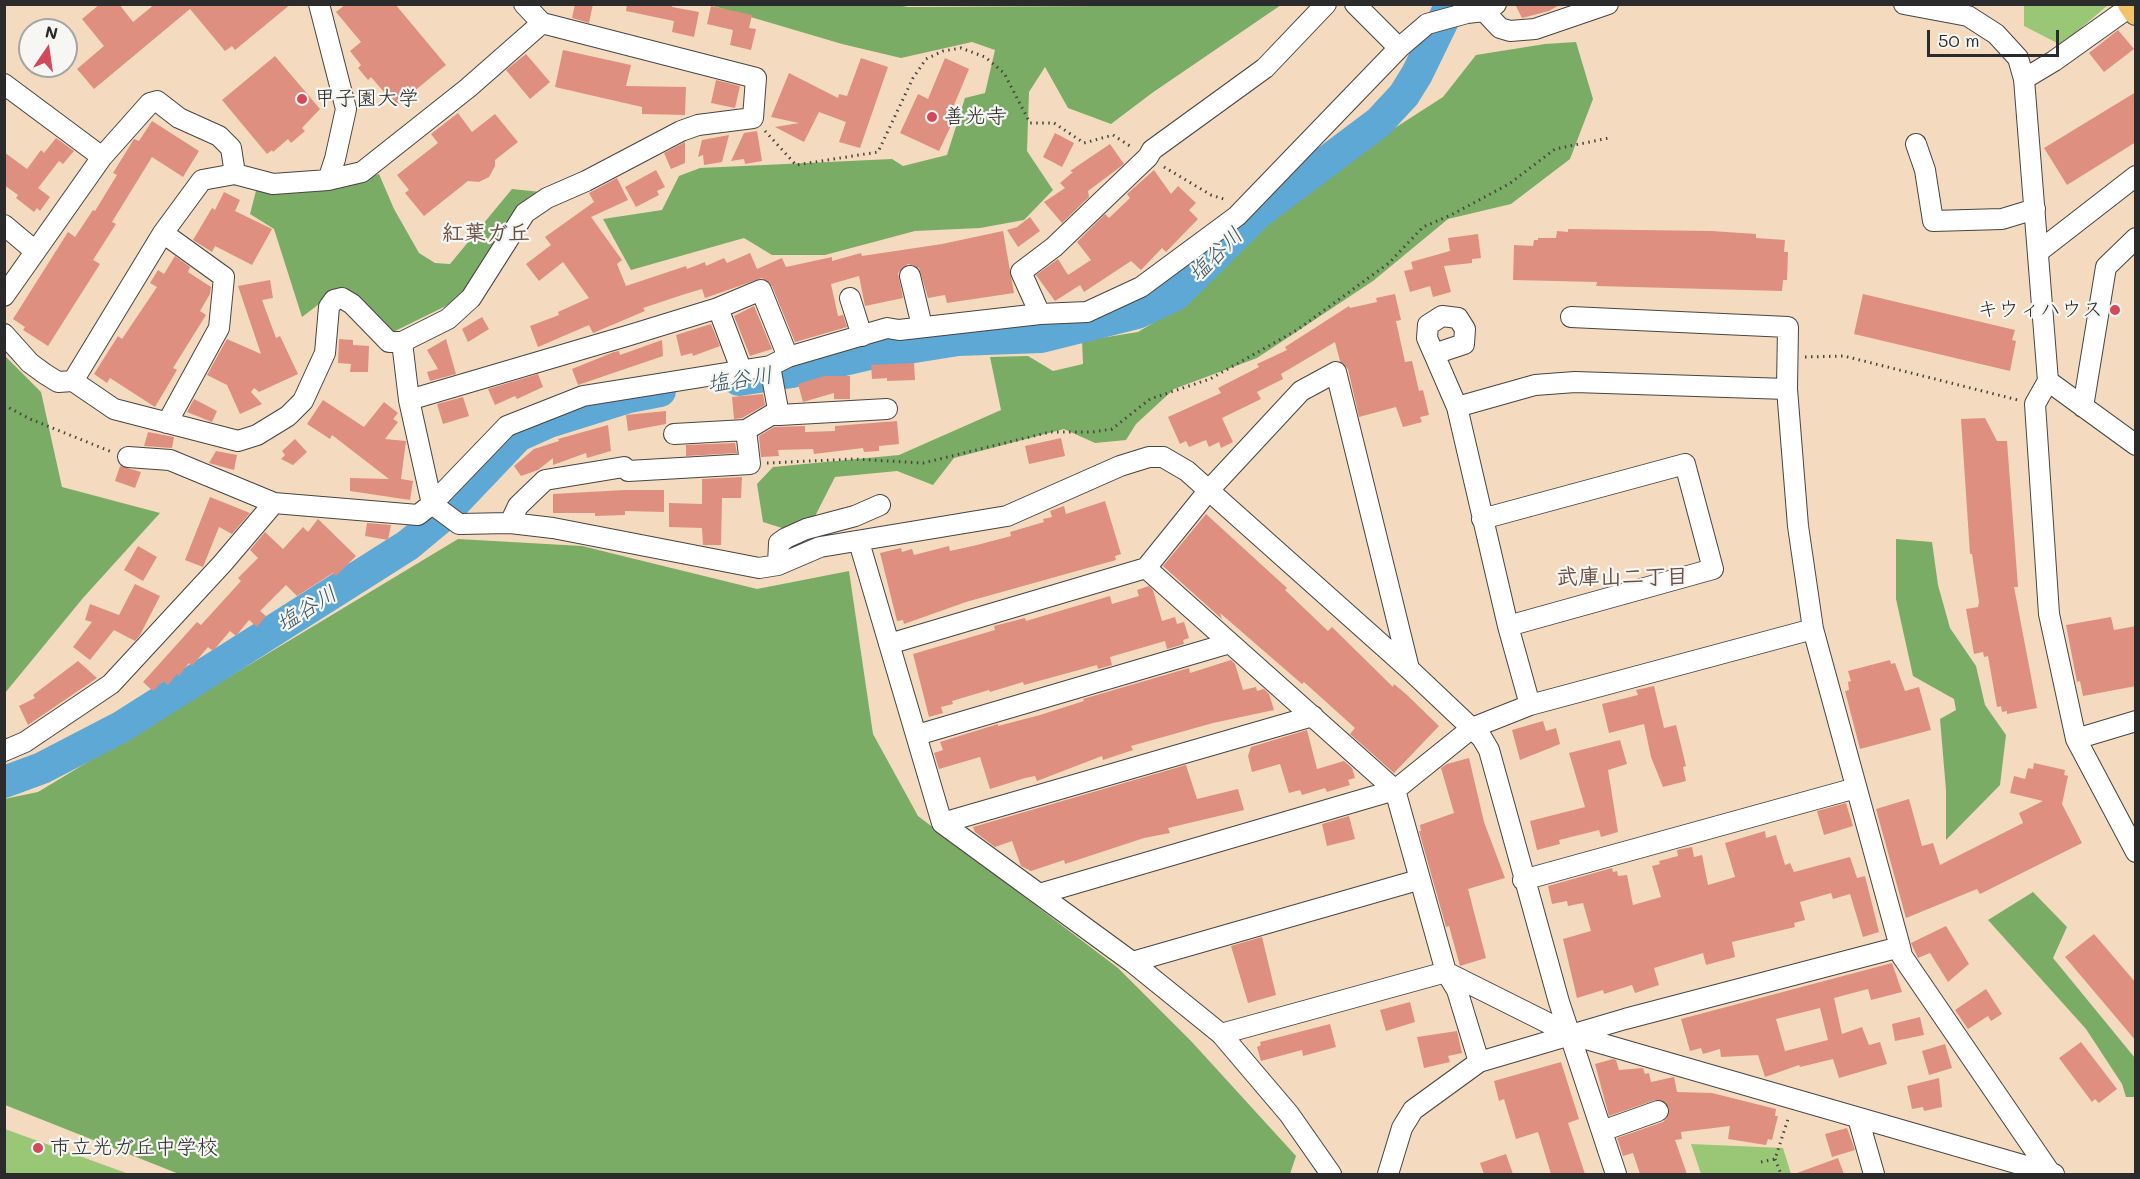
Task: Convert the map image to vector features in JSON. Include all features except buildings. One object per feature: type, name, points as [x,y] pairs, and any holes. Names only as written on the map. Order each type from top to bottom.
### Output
[{"type":"street","points":[[319,4],[346,109],[328,180]]},
{"type":"street","points":[[4,334],[30,363],[45,374],[58,382],[73,381],[114,409],[238,441],[257,435],[288,416],[303,401],[325,353],[329,307],[333,300],[342,298],[352,304],[389,342],[402,342],[448,319],[471,298],[525,213],[547,198],[618,165],[681,131],[698,125],[753,118],[756,78],[542,23],[524,4]]},
{"type":"street","points":[[1040,314],[1021,272],[1054,247],[1148,157],[1152,150],[1265,68],[1326,4]]},
{"type":"street","points":[[1355,4],[1399,48]]},
{"type":"street","points":[[128,457],[170,460],[274,503],[418,515],[432,504],[507,426],[583,396],[779,362],[887,328],[899,330],[1040,314],[1087,312],[1141,287],[1249,206],[1429,15],[1467,13],[1490,8],[1500,28],[1510,31],[1535,29],[1608,4]]},
{"type":"street","points":[[1904,4],[1968,16],[1996,34],[2018,57],[2024,79],[2048,381],[2035,404],[2049,614],[2076,738],[2136,852]]},
{"type":"street","points":[[2024,79],[2132,8]]},
{"type":"street","points":[[73,381],[163,233],[202,180],[235,174],[273,184],[328,180],[362,172],[468,88],[542,23]]},
{"type":"street","points":[[5,87],[102,157]]},
{"type":"street","points":[[4,296],[102,157],[144,109],[158,101],[179,118],[219,136],[231,148],[235,174]]},
{"type":"street","points":[[1916,144],[1925,170],[1934,221],[2002,219],[2035,209]]},
{"type":"street","points":[[2038,252],[2134,181]]},
{"type":"street","points":[[4,225],[34,251]]},
{"type":"street","points":[[163,233],[224,277],[219,328],[167,423]]},
{"type":"street","points":[[2083,406],[2106,267],[2136,238]]},
{"type":"street","points":[[910,276],[922,326]]},
{"type":"street","points":[[409,400],[718,308],[761,290],[779,362],[779,415]]},
{"type":"street","points":[[850,298],[862,336]]},
{"type":"street","points":[[718,308],[741,369]]},
{"type":"street","points":[[1571,317],[1788,327],[1787,389],[1798,526],[1813,629],[1902,956],[2052,1174]]},
{"type":"street","points":[[402,342],[409,400],[432,504],[459,524],[510,523],[553,528],[759,568],[778,565],[820,547],[1007,516],[1120,466],[1149,457],[1163,457],[1187,471],[1409,669],[1482,738],[1489,750],[1523,880],[1616,1174]]},
{"type":"street","points":[[1434,354],[1457,407],[1508,626],[1530,705]]},
{"type":"street","points":[[889,644],[1146,568],[1209,490],[1301,391],[1336,372],[1409,669]]},
{"type":"street","points":[[2048,381],[2136,445]]},
{"type":"street","points":[[1457,407],[1535,385],[1575,382],[1787,389]]},
{"type":"street","points":[[674,434],[746,430],[771,415],[887,409]]},
{"type":"street","points":[[510,523],[518,506],[545,480],[624,467],[628,471],[750,464],[746,430]]},
{"type":"street","points":[[1482,519],[1685,464],[1713,569],[1508,626]]},
{"type":"street","points":[[4,751],[24,742],[111,684],[222,564],[274,503]]},
{"type":"street","points":[[778,565],[780,543],[786,538],[806,529],[855,516],[880,506]]},
{"type":"street","points":[[859,542],[942,823],[1132,962],[1221,1034],[1289,1114],[1331,1174]]},
{"type":"street","points":[[1146,568],[1395,790],[1418,880],[1446,972],[1458,990],[1479,1062]]},
{"type":"street","points":[[1039,894],[1395,790],[1472,728],[1530,705],[1813,629]]},
{"type":"street","points":[[917,735],[1230,643]]},
{"type":"street","points":[[942,823],[1312,716]]},
{"type":"street","points":[[2076,738],[2136,721]]},
{"type":"street","points":[[1523,880],[1856,788]]},
{"type":"street","points":[[1132,962],[1418,880]]},
{"type":"street","points":[[1388,1174],[1402,1128],[1413,1110],[1479,1062],[1900,947]]},
{"type":"street","points":[[1221,1034],[1446,972],[1572,1035],[2052,1174]]},
{"type":"street","points":[[1602,1131],[1658,1111]]},
{"type":"street","points":[[1858,1118],[1874,1174]]},
{"type":"path","points":[[753,118],[796,165],[878,152],[913,78],[926,59],[943,51],[961,48],[985,57],[1004,73],[1030,123],[1054,123],[1084,143],[1113,135],[1211,195],[1249,206]]},
{"type":"path","points":[[750,464],[854,459],[923,463],[1050,432],[1093,432],[1112,429],[1150,399],[1210,380],[1297,330],[1389,263],[1423,227],[1509,184],[1555,149],[1609,138]]},
{"type":"path","points":[[1788,357],[1844,356],[2035,404]]},
{"type":"path","points":[[4,405],[30,420],[99,448],[128,457]]},
{"type":"path","points":[[1781,1174],[1775,1159],[1795,1100]]},
{"type":"path","points":[[1761,1162],[1775,1159]]},
{"type":"green space","points":[[891,4],[908,7],[1281,5],[1152,93],[1111,124],[1068,108],[1045,67],[1029,92],[1027,151],[1053,190],[1024,220],[980,228],[915,231],[825,255],[772,255],[744,238],[631,270],[603,219],[662,210],[679,176],[700,168],[892,159],[903,166],[947,155],[965,98],[985,93],[995,50],[972,42],[901,58],[842,44],[710,5]]},
{"type":"green space","points":[[2024,5],[2108,5],[2061,45],[2024,26]]},
{"type":"green space","points":[[1576,42],[1593,99],[1570,159],[1511,204],[1448,219],[1373,281],[1257,358],[1174,389],[1136,424],[1126,440],[1095,443],[1064,429],[954,458],[933,485],[897,471],[835,477],[812,522],[785,529],[763,522],[757,484],[773,467],[899,455],[1001,410],[990,357],[1028,356],[1053,371],[1083,364],[1082,341],[1138,332],[1186,303],[1218,264],[1285,204],[1373,142],[1443,97],[1476,55],[1545,44]]},
{"type":"green space","points":[[379,174],[394,209],[419,253],[435,263],[450,264],[512,189],[541,192],[484,272],[448,305],[393,332],[327,298],[302,317],[274,229],[250,214],[257,187],[323,188]]},
{"type":"green space","points":[[5,356],[41,392],[62,487],[160,513],[83,598],[5,693]]},
{"type":"green space","points":[[458,539],[582,546],[757,589],[849,571],[873,734],[918,816],[1118,968],[1191,1041],[1296,1156],[1290,1174],[179,1174],[5,1105],[4,799],[38,792]]},
{"type":"green space","points":[[1896,539],[1932,542],[1938,585],[1950,628],[1976,666],[1985,705],[2006,735],[2000,785],[1946,840],[1946,790],[1940,719],[1956,710],[1954,699],[1913,676],[1896,599]]},
{"type":"green space","points":[[2033,892],[2067,927],[2053,958],[2135,1058],[2135,1097],[2126,1097],[2122,1084],[2086,1029],[1988,920]]},
{"type":"green space","name":"市立光ガ丘中学校","points":[[5,1129],[129,1174],[5,1174]]},
{"type":"green space","points":[[1691,1144],[1783,1148],[1791,1174],[1701,1174]]},
{"type":"waterway","name":"塩谷川","points":[[739,380],[792,372],[870,354],[958,340],[1041,337],[1137,313],[1175,295],[1258,213],[1379,122],[1404,95],[1417,74],[1451,4]]},
{"type":"waterway","name":"塩谷川","points":[[4,782],[42,768],[121,727],[408,545],[438,520],[518,436],[549,422],[629,397],[660,391]]},
{"type":"place","name":"甲子園大学","points":[[302,99]]},
{"type":"place","name":"善光寺","points":[[932,117]]},
{"type":"place","name":"キウィハウス","points":[[2115,310]]},
{"type":"place","name":"市立光ガ丘中学校","points":[[38,1148]]},
{"type":"district","name":"紅葉ガ丘","points":[[486,233]]},
{"type":"district","name":"武庫山二丁目","points":[[1622,577]]}]
